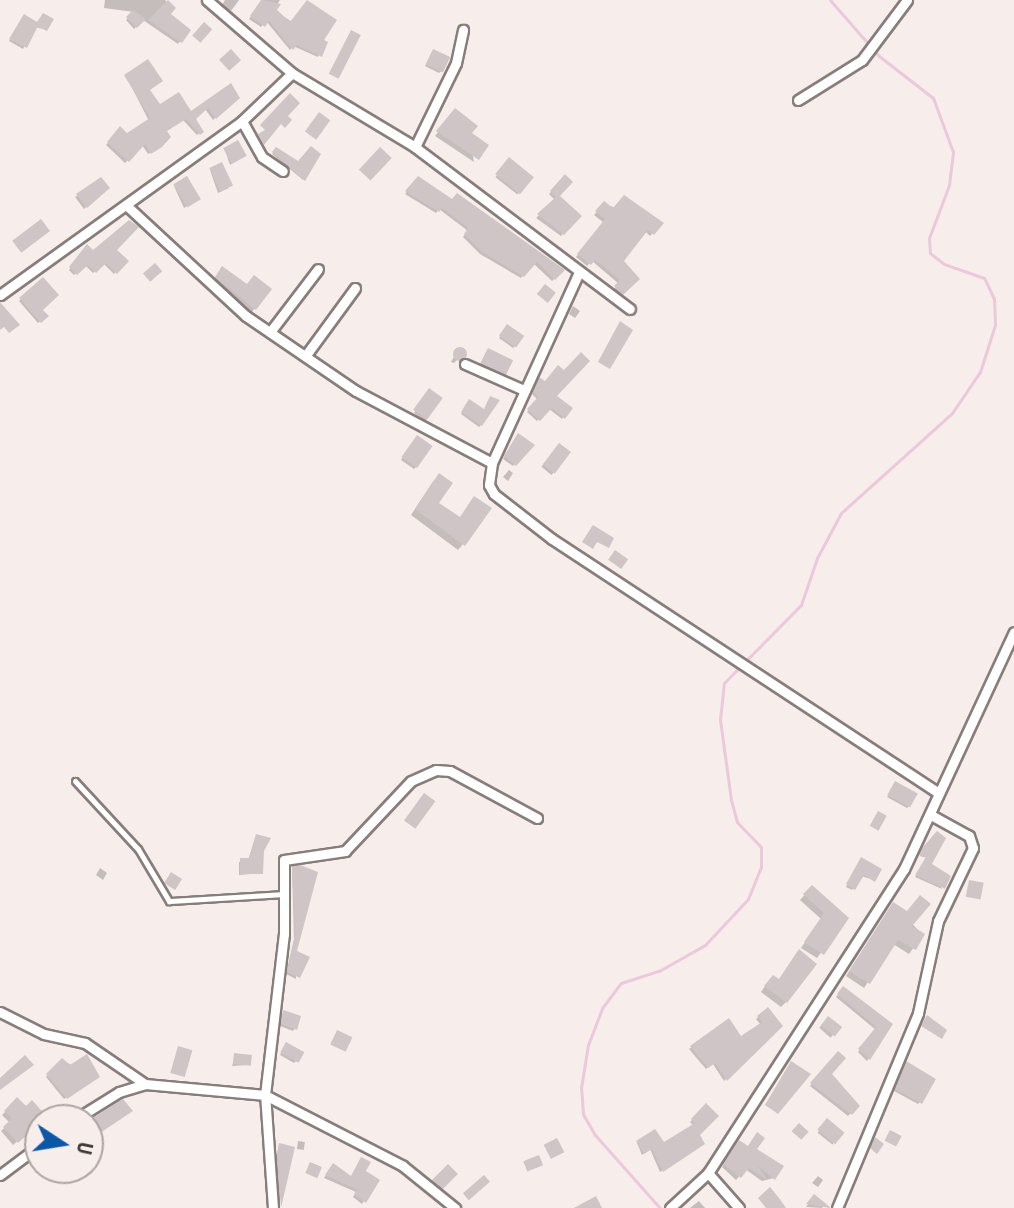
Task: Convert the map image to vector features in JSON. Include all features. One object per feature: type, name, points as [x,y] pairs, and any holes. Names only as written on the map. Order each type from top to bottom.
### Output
[{"type":"street","points":[[207,0],[292,73],[415,147],[630,309]]},
{"type":"street","points":[[798,100],[862,60],[907,0]]},
{"type":"street","points":[[415,147],[456,63],[463,30]]},
{"type":"street","points":[[0,295],[242,121],[292,73]]},
{"type":"street","points":[[242,121],[262,157],[283,171]]},
{"type":"street","points":[[126,205],[161,242],[270,332],[356,391],[492,463]]},
{"type":"street","points":[[270,332],[318,269]]},
{"type":"street","points":[[579,272],[492,463],[489,485],[494,494],[552,539],[728,654],[749,673],[938,793]]},
{"type":"street","points":[[306,355],[355,288]]},
{"type":"street","points":[[465,364],[524,390]]},
{"type":"street","points":[[670,1208],[708,1173],[883,905],[931,815],[938,793],[1014,632]]},
{"type":"street","points":[[273,1208],[265,1095],[284,934],[282,894],[289,856],[324,857],[345,851],[411,781],[436,770],[450,771],[537,818]]},
{"type":"street","points":[[837,1208],[918,1013],[938,921],[973,848],[969,836],[931,815]]},
{"type":"street","points":[[0,1012],[44,1034],[85,1043],[145,1084]]},
{"type":"street","points":[[100,1104],[119,1092],[145,1084],[265,1095],[403,1166],[455,1208]]},
{"type":"street","points":[[0,1175],[24,1157]]},
{"type":"street","points":[[708,1173],[739,1208]]},
{"type":"lane","points":[[75,781],[138,849],[169,901],[282,894]]},
{"type":"building","points":[[168,0],[176,8],[171,14],[191,30],[182,43],[148,20]]},
{"type":"building","points":[[261,0],[281,4],[277,10],[290,22],[307,0],[337,20],[324,40],[328,42],[322,57],[297,45],[293,50],[269,21],[265,27],[250,16]]},
{"type":"building","points":[[133,10],[146,19],[137,28],[126,17]]},
{"type":"building","points":[[43,13],[54,19],[47,31],[38,26],[27,48],[9,39],[24,14],[37,22]]},
{"type":"building","points":[[204,22],[212,29],[200,43],[192,36]]},
{"type":"building","points":[[351,30],[361,35],[339,79],[329,74]]},
{"type":"building","points":[[231,49],[241,60],[229,71],[219,60]]},
{"type":"building","points":[[433,49],[450,57],[443,72],[426,64]]},
{"type":"building","points":[[148,59],[163,81],[150,90],[160,104],[179,92],[191,111],[231,83],[240,98],[216,119],[208,108],[196,119],[204,132],[200,135],[186,119],[167,131],[171,137],[162,147],[151,154],[145,144],[129,162],[107,142],[120,126],[127,133],[150,118],[124,75]]},
{"type":"building","points":[[290,93],[300,103],[288,116],[292,120],[285,128],[281,124],[264,145],[258,134],[265,130],[260,125]]},
{"type":"building","points":[[455,108],[478,126],[472,133],[489,145],[479,160],[436,131]]},
{"type":"building","points":[[319,112],[330,120],[316,140],[305,131]]},
{"type":"building","points":[[238,140],[247,156],[232,164],[223,148]]},
{"type":"building","points":[[311,146],[321,154],[305,181],[272,152],[276,147],[298,161]]},
{"type":"building","points":[[380,147],[392,158],[371,181],[359,170]]},
{"type":"building","points":[[509,157],[534,177],[520,194],[495,174]]},
{"type":"building","points":[[222,162],[233,186],[220,191],[209,168]]},
{"type":"building","points":[[565,174],[573,182],[560,196],[582,216],[564,235],[537,214],[556,197],[550,191]]},
{"type":"building","points":[[187,176],[201,199],[187,207],[173,184]]},
{"type":"building","points":[[418,176],[452,199],[457,193],[565,270],[555,280],[537,262],[524,277],[482,252],[464,234],[468,228],[442,208],[439,212],[405,191]]},
{"type":"building","points":[[101,177],[110,188],[87,208],[76,194]]},
{"type":"building","points":[[624,195],[664,223],[654,235],[648,230],[624,261],[640,279],[623,295],[614,286],[620,280],[595,260],[591,265],[577,254],[605,219],[595,211],[604,201],[613,208]]},
{"type":"building","points":[[41,219],[50,231],[21,253],[12,241]]},
{"type":"building","points":[[129,220],[139,227],[117,250],[129,261],[117,274],[106,263],[96,273],[88,265],[77,275],[69,267],[87,244],[93,250]]},
{"type":"building","points":[[155,263],[162,271],[150,282],[143,273]]},
{"type":"building","points":[[222,266],[247,284],[254,275],[272,289],[256,310],[215,277]]},
{"type":"building","points":[[43,277],[59,295],[43,310],[49,316],[41,323],[19,298]]},
{"type":"building","points":[[545,284],[556,293],[548,303],[537,294]]},
{"type":"building","points":[[0,302],[20,325],[9,333],[4,327],[0,330]]},
{"type":"building","points":[[620,321],[633,330],[610,369],[598,362]]},
{"type":"building","points":[[507,324],[524,336],[516,348],[499,335]]},
{"type":"building","points":[[460,347],[467,354],[460,361],[453,354]]},
{"type":"building","points":[[488,348],[513,360],[506,376],[481,363]]},
{"type":"building","points":[[581,352],[590,361],[557,396],[573,408],[565,419],[552,408],[540,421],[527,409],[538,397],[533,392],[539,377],[545,381],[558,365],[564,370]]},
{"type":"building","points":[[429,388],[443,398],[427,420],[413,410]]},
{"type":"building","points":[[490,396],[500,400],[482,426],[461,412],[469,399],[484,409]]},
{"type":"building","points":[[518,433],[535,445],[516,466],[504,456]]},
{"type":"building","points":[[417,435],[433,446],[417,468],[402,457]]},
{"type":"building","points":[[559,443],[571,452],[555,474],[543,465]]},
{"type":"building","points":[[439,473],[453,483],[439,503],[460,517],[474,496],[492,508],[465,546],[415,509]]},
{"type":"building","points":[[593,525],[614,538],[609,548],[597,542],[593,549],[582,542]]},
{"type":"building","points":[[615,550],[628,559],[621,569],[608,560]]},
{"type":"building","points":[[895,781],[918,794],[910,808],[887,795]]},
{"type":"building","points":[[424,793],[435,801],[415,829],[404,821]]},
{"type":"building","points":[[878,811],[887,816],[879,831],[870,826]]},
{"type":"building","points":[[937,831],[946,838],[932,864],[951,876],[945,889],[915,875],[926,857],[919,855],[923,847]]},
{"type":"building","points":[[256,834],[271,838],[264,851],[263,874],[240,874],[240,858],[249,858]]},
{"type":"building","points":[[861,857],[882,869],[875,882],[864,875],[855,890],[846,884]]},
{"type":"building","points":[[300,865],[318,872],[297,951],[310,957],[300,978],[287,972],[295,936],[292,866]]},
{"type":"building","points":[[171,872],[182,879],[175,890],[164,883]]},
{"type":"building","points":[[969,880],[984,883],[980,900],[966,897]]},
{"type":"building","points":[[812,885],[849,918],[824,955],[804,942],[824,913],[803,894]]},
{"type":"building","points":[[920,895],[931,904],[912,926],[925,934],[916,950],[898,940],[870,984],[849,971],[893,902],[907,911]]},
{"type":"building","points":[[799,949],[817,964],[787,1003],[764,986],[773,975],[779,979]]},
{"type":"building","points":[[843,986],[893,1024],[870,1060],[858,1049],[876,1027],[837,994]]},
{"type":"building","points":[[768,1007],[783,1026],[727,1081],[715,1063],[708,1068],[690,1046],[729,1018],[741,1036],[762,1022],[757,1016]]},
{"type":"building","points":[[283,1010],[301,1016],[297,1030],[281,1024]]},
{"type":"building","points":[[927,1015],[947,1030],[942,1039],[921,1026]]},
{"type":"building","points":[[828,1016],[842,1027],[835,1037],[821,1025]]},
{"type":"building","points":[[337,1030],[352,1037],[346,1052],[330,1045]]},
{"type":"building","points":[[286,1042],[304,1052],[299,1063],[280,1052]]},
{"type":"building","points":[[178,1046],[192,1050],[185,1077],[170,1073]]},
{"type":"building","points":[[838,1051],[846,1058],[832,1074],[860,1106],[852,1115],[810,1083]]},
{"type":"building","points":[[234,1053],[252,1055],[251,1066],[233,1064]]},
{"type":"building","points":[[87,1054],[100,1077],[67,1099],[46,1074],[62,1058],[70,1065]]},
{"type":"building","points":[[25,1055],[34,1065],[0,1090],[0,1078]]},
{"type":"building","points":[[791,1061],[811,1074],[778,1114],[765,1105]]},
{"type":"building","points":[[906,1061],[936,1079],[922,1104],[895,1089]]},
{"type":"building","points":[[17,1097],[24,1104],[24,1138],[18,1143],[3,1127],[12,1118],[4,1111]]},
{"type":"building","points":[[123,1099],[133,1111],[104,1130],[104,1111]]},
{"type":"building","points":[[706,1103],[719,1116],[700,1135],[705,1144],[663,1172],[652,1149],[644,1154],[636,1141],[655,1129],[664,1142],[695,1123],[691,1119]]},
{"type":"building","points":[[827,1118],[845,1133],[835,1144],[817,1129]]},
{"type":"building","points":[[799,1123],[809,1132],[801,1140],[792,1131]]},
{"type":"building","points":[[890,1130],[902,1136],[896,1147],[885,1141]]},
{"type":"building","points":[[757,1132],[765,1138],[757,1149],[784,1166],[775,1180],[758,1166],[767,1180],[749,1168],[741,1178],[723,1164],[739,1140],[748,1146]]},
{"type":"building","points":[[875,1137],[884,1144],[877,1154],[870,1148]]},
{"type":"building","points":[[557,1138],[564,1152],[551,1159],[544,1145]]},
{"type":"building","points":[[279,1143],[295,1147],[281,1208],[277,1153]]},
{"type":"building","points":[[539,1155],[543,1165],[527,1172],[523,1161]]},
{"type":"building","points":[[361,1157],[371,1162],[366,1171],[380,1180],[366,1203],[354,1194],[357,1190],[325,1175],[333,1163],[351,1176]]},
{"type":"building","points":[[310,1162],[322,1167],[317,1178],[305,1173]]},
{"type":"building","points":[[448,1164],[458,1174],[442,1190],[432,1180]]},
{"type":"building","points":[[484,1175],[490,1182],[469,1200],[463,1193]]},
{"type":"building","points":[[770,1187],[786,1208],[766,1208],[758,1198]]},
{"type":"building","points":[[814,1194],[830,1207],[830,1208],[806,1204]]},
{"type":"building","points":[[596,1196],[602,1208],[574,1208]]},
{"type":"waterway","points":[[660,1208],[595,1135],[583,1114],[581,1088],[588,1045],[602,1008],[621,983],[659,971],[705,945],[748,899],[761,867],[761,847],[737,822],[731,800],[720,720],[724,683],[801,605],[817,558],[841,513],[952,413],[980,372],[995,325],[994,299],[984,278],[944,264],[930,253],[929,238],[949,185],[953,152],[933,98],[879,56],[830,0]]}]
